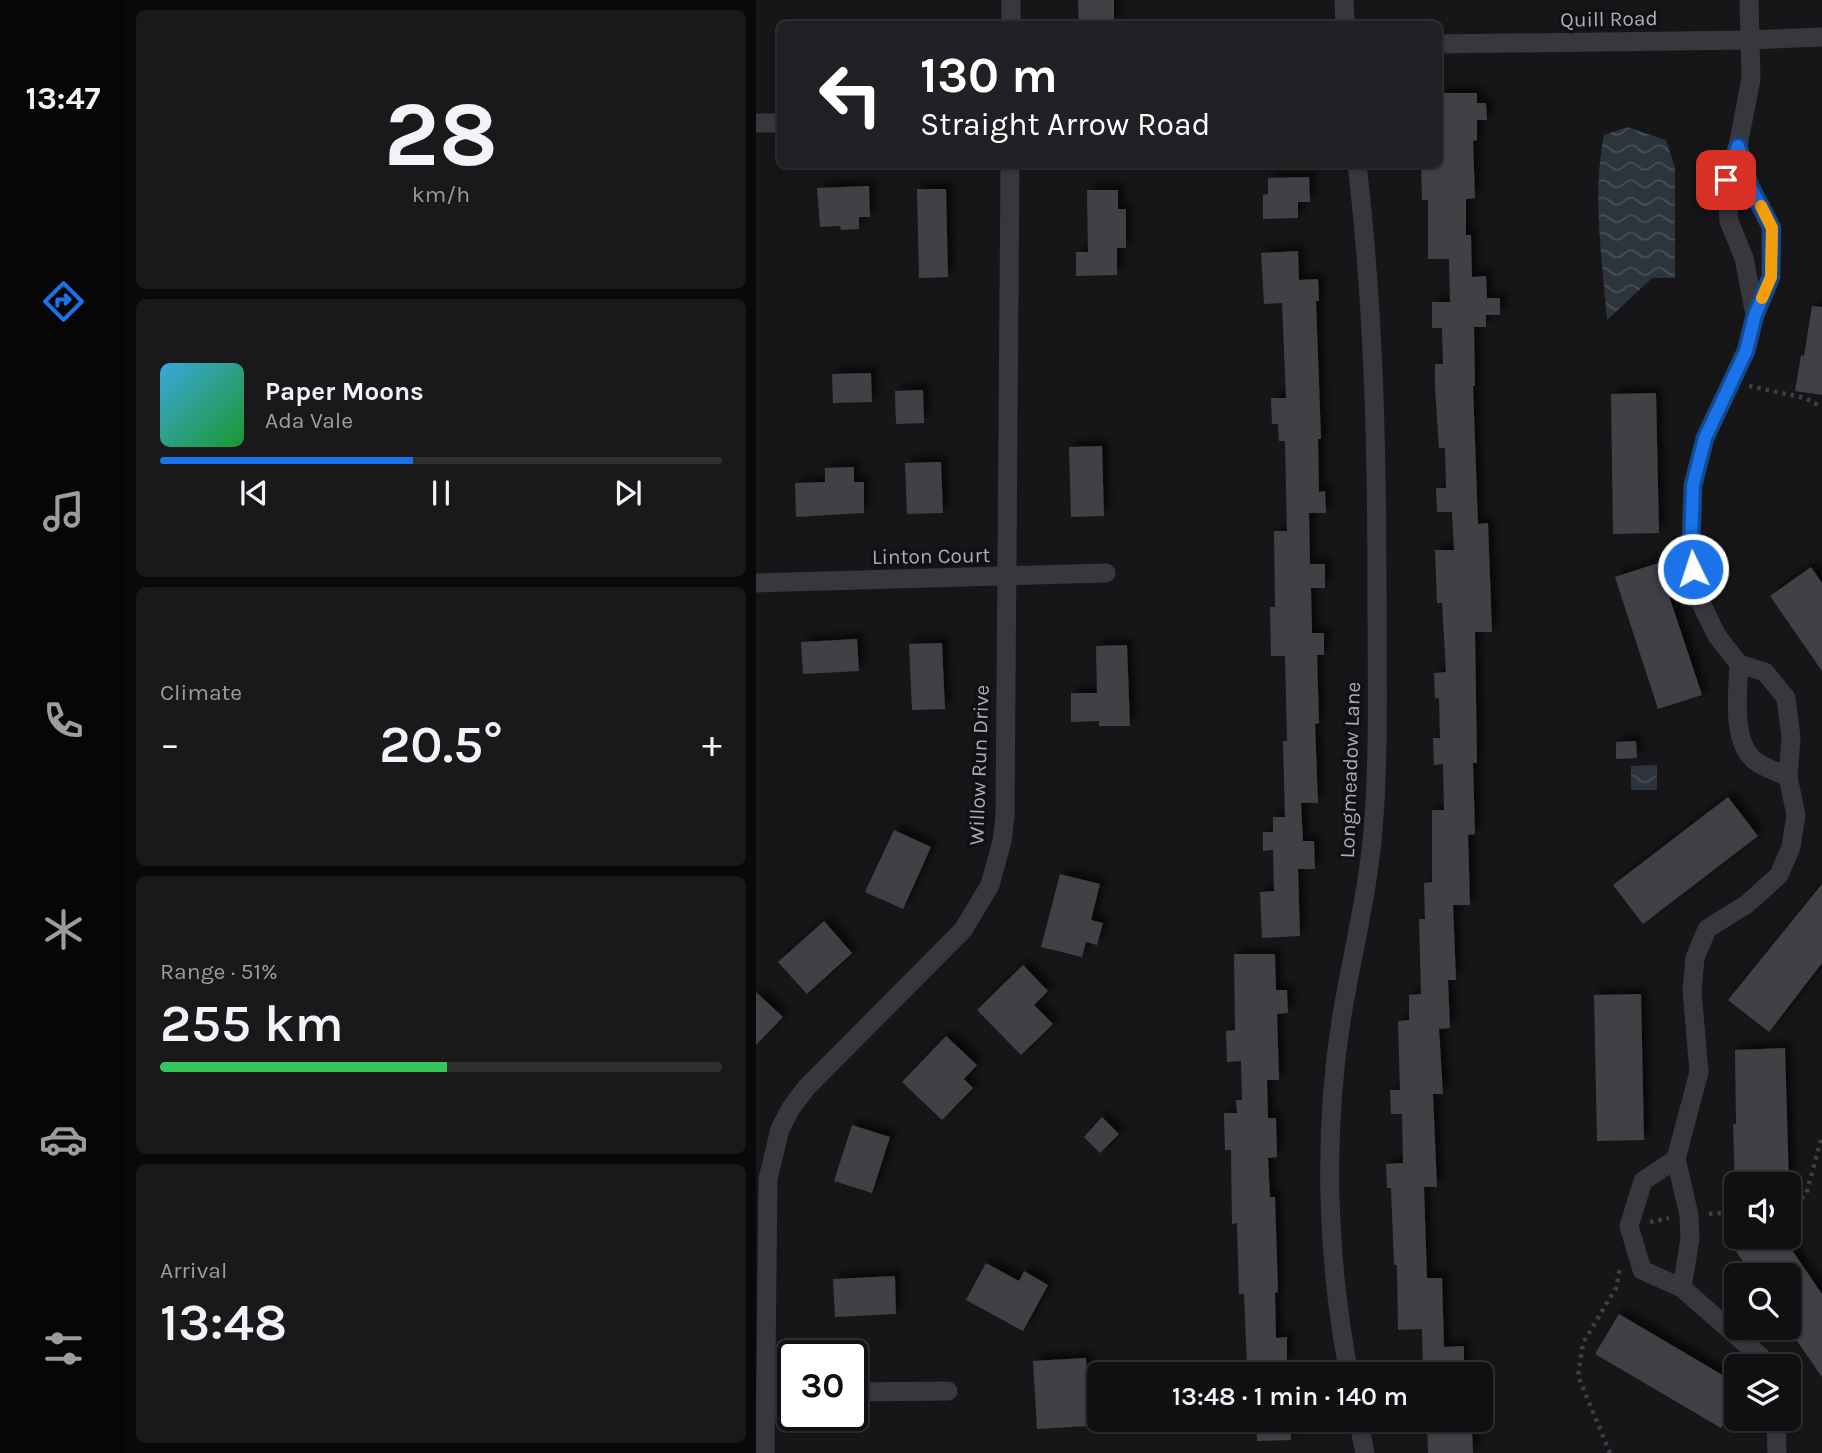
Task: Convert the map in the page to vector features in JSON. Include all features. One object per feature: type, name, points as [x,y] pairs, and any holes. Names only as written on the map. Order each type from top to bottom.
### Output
[{"type":"street","points":[[1011,0],[1011,21]]},
{"type":"street","points":[[1344,0],[1345,21]]},
{"type":"street","points":[[1749,0],[1751,79],[1738,146],[1726,180],[1729,221],[1744,258],[1755,315]]},
{"type":"street","name":"Quill Road","points":[[1442,44],[1822,37]]},
{"type":"street","points":[[756,123],[777,123]]},
{"type":"street","points":[[1682,1288],[1690,1240],[1689,1215],[1676,1159],[1699,1072],[1692,992],[1695,958],[1707,929],[1747,904],[1779,875],[1791,847],[1796,815],[1788,777],[1791,737],[1786,698],[1765,672],[1739,664],[1717,636],[1696,593],[1691,545],[1693,485],[1705,438],[1746,351],[1755,315],[1771,277],[1772,228],[1750,186],[1738,146]]},
{"type":"street","name":"Willow Run Drive","points":[[765,1453],[768,1179],[780,1129],[806,1088],[963,930],[982,900],[996,865],[1005,816],[1010,168]]},
{"type":"street","name":"Longmeadow Lane","points":[[1347,1362],[1334,1265],[1330,1190],[1332,1113],[1341,1023],[1366,888],[1374,819],[1376,756],[1377,416],[1372,316],[1357,168]]},
{"type":"street","name":"Linton Court","points":[[756,583],[1106,573]]},
{"type":"street","points":[[1739,664],[1739,734],[1753,759],[1788,777]]},
{"type":"street","points":[[1676,1159],[1643,1181],[1629,1226],[1642,1270],[1682,1288],[1758,1354]]},
{"type":"street","points":[[868,1392],[948,1391]]},
{"type":"street","points":[[766,1393],[777,1393]]},
{"type":"street","points":[[1776,1431],[1777,1453]]},
{"type":"street","points":[[1361,1432],[1366,1453]]},
{"type":"path","points":[[1731,382],[1805,398],[1822,407]]},
{"type":"path","points":[[1801,1199],[1806,1195],[1822,1136]]},
{"type":"path","points":[[1629,1226],[1689,1215],[1724,1213]]},
{"type":"path","points":[[1610,1453],[1578,1376],[1583,1343],[1616,1288],[1621,1263]]},
{"type":"water","points":[[1627,127],[1666,140],[1675,168],[1675,278],[1652,278],[1607,320],[1599,227],[1600,157],[1604,135]]},
{"type":"water","points":[[1657,765],[1657,790],[1631,790],[1631,766]]},
{"type":"building","points":[[1078,0],[1114,0],[1114,21],[1079,21]]},
{"type":"building","points":[[1442,93],[1477,93],[1477,103],[1486,103],[1487,120],[1477,120],[1477,140],[1473,141],[1475,198],[1466,199],[1466,235],[1471,235],[1472,277],[1486,276],[1487,298],[1500,298],[1500,315],[1486,315],[1486,327],[1474,327],[1473,386],[1478,524],[1488,523],[1492,632],[1475,632],[1477,763],[1473,763],[1475,834],[1468,835],[1470,905],[1453,905],[1456,980],[1448,980],[1450,1028],[1439,1029],[1443,1094],[1433,1094],[1437,1187],[1424,1187],[1427,1278],[1442,1278],[1444,1347],[1464,1346],[1464,1362],[1423,1362],[1422,1329],[1398,1330],[1397,1265],[1394,1265],[1391,1188],[1387,1188],[1386,1164],[1403,1163],[1402,1114],[1391,1114],[1390,1090],[1400,1090],[1398,1021],[1409,1020],[1409,995],[1421,994],[1419,919],[1425,919],[1424,883],[1432,882],[1432,810],[1444,810],[1443,764],[1434,765],[1433,738],[1440,738],[1439,698],[1435,698],[1434,673],[1446,672],[1442,603],[1437,603],[1435,550],[1454,550],[1452,512],[1437,512],[1436,488],[1446,488],[1445,448],[1439,448],[1435,387],[1435,364],[1443,364],[1442,328],[1432,328],[1432,302],[1450,302],[1449,259],[1428,259],[1428,200],[1422,200],[1421,168],[1442,168]]},
{"type":"building","points":[[1309,177],[1310,202],[1298,202],[1298,218],[1263,219],[1263,195],[1268,194],[1268,178]]},
{"type":"building","points":[[869,186],[870,217],[859,217],[859,229],[820,227],[817,188]]},
{"type":"building","points":[[917,189],[946,189],[948,277],[919,278]]},
{"type":"building","points":[[1087,190],[1118,190],[1118,209],[1126,209],[1126,248],[1117,248],[1117,275],[1076,276],[1076,252],[1088,252]]},
{"type":"building","points":[[1298,251],[1299,280],[1318,279],[1319,301],[1316,301],[1321,439],[1318,439],[1319,492],[1325,491],[1326,513],[1309,513],[1310,564],[1325,564],[1325,588],[1311,588],[1312,633],[1324,633],[1324,655],[1317,655],[1319,723],[1315,724],[1318,803],[1301,803],[1303,841],[1314,841],[1315,869],[1298,869],[1300,936],[1262,938],[1260,892],[1274,891],[1273,850],[1263,851],[1263,832],[1273,832],[1273,817],[1285,817],[1285,656],[1271,656],[1270,607],[1275,607],[1274,531],[1287,531],[1285,441],[1279,441],[1278,424],[1272,424],[1271,398],[1286,398],[1282,303],[1264,304],[1261,253]]},
{"type":"building","points":[[1812,306],[1822,307],[1822,395],[1795,391]]},
{"type":"building","points":[[871,373],[872,402],[833,403],[832,374]]},
{"type":"building","points":[[923,390],[924,423],[896,424],[895,391]]},
{"type":"building","points":[[1656,393],[1659,533],[1613,534],[1611,394]]},
{"type":"building","points":[[1102,446],[1104,516],[1071,517],[1069,447]]},
{"type":"building","points":[[941,462],[943,513],[907,514],[905,463]]},
{"type":"building","points":[[854,467],[854,482],[864,482],[864,513],[796,517],[795,483],[825,482],[825,468]]},
{"type":"building","points":[[1658,563],[1702,695],[1658,709],[1615,577]]},
{"type":"building","points":[[1811,567],[1822,583],[1822,671],[1770,596]]},
{"type":"building","points":[[857,639],[859,671],[803,674],[801,642]]},
{"type":"building","points":[[942,643],[945,709],[912,710],[909,644]]},
{"type":"building","points":[[1127,645],[1130,726],[1099,726],[1099,721],[1071,722],[1071,693],[1097,693],[1096,646]]},
{"type":"building","points":[[1636,741],[1637,758],[1616,759],[1616,742]]},
{"type":"building","points":[[1728,797],[1758,836],[1643,924],[1613,885]]},
{"type":"building","points":[[894,830],[931,847],[903,909],[865,892]]},
{"type":"building","points":[[1060,874],[1100,884],[1091,920],[1103,923],[1097,945],[1086,942],[1082,957],[1041,947]]},
{"type":"building","points":[[1822,884],[1822,963],[1769,1032],[1728,1000]]},
{"type":"building","points":[[824,921],[852,953],[807,994],[778,962]]},
{"type":"building","points":[[1234,954],[1275,954],[1276,990],[1287,990],[1288,1013],[1277,1014],[1279,1080],[1267,1080],[1268,1118],[1276,1118],[1277,1157],[1268,1158],[1270,1197],[1275,1197],[1278,1292],[1275,1293],[1276,1338],[1287,1337],[1287,1362],[1247,1362],[1244,1294],[1239,1294],[1237,1223],[1232,1224],[1231,1150],[1225,1150],[1224,1113],[1237,1113],[1236,1100],[1242,1100],[1241,1061],[1227,1062],[1226,1031],[1235,1030]]},
{"type":"building","points":[[1023,965],[1048,991],[1034,1005],[1053,1024],[1021,1055],[977,1010]]},
{"type":"building","points":[[756,992],[783,1017],[756,1045]]},
{"type":"building","points":[[1641,994],[1644,1140],[1597,1141],[1594,995]]},
{"type":"building","points":[[946,1036],[977,1065],[964,1079],[973,1088],[942,1120],[902,1082]]},
{"type":"building","points":[[1785,1048],[1789,1172],[1735,1172],[1735,1050]]},
{"type":"building","points":[[1102,1117],[1119,1134],[1100,1153],[1084,1137]]},
{"type":"building","points":[[852,1125],[890,1137],[872,1193],[834,1181]]},
{"type":"building","points":[[1734,1249],[1791,1249],[1801,1263],[1744,1263]]},
{"type":"building","points":[[986,1263],[1019,1281],[1024,1271],[1048,1285],[1023,1331],[966,1300]]},
{"type":"building","points":[[1801,1263],[1822,1294],[1822,1377],[1796,1340],[1801,1340]]},
{"type":"building","points":[[895,1276],[896,1314],[835,1317],[833,1279]]},
{"type":"building","points":[[1619,1314],[1724,1376],[1724,1423],[1721,1428],[1595,1354]]},
{"type":"building","points":[[1086,1358],[1087,1426],[1037,1429],[1033,1361]]},
{"type":"building","points":[[1257,1432],[1291,1432],[1291,1440],[1257,1441]]},
{"type":"building","points":[[1427,1432],[1472,1432],[1473,1453],[1428,1453]]},
{"type":"slow traffic","points":[[1761,206],[1772,228],[1771,277],[1762,298]]},
{"type":"route","points":[[1693,569],[1693,485],[1705,438],[1746,351],[1755,315],[1771,277],[1772,228],[1750,186],[1738,146],[1726,180]]}]
